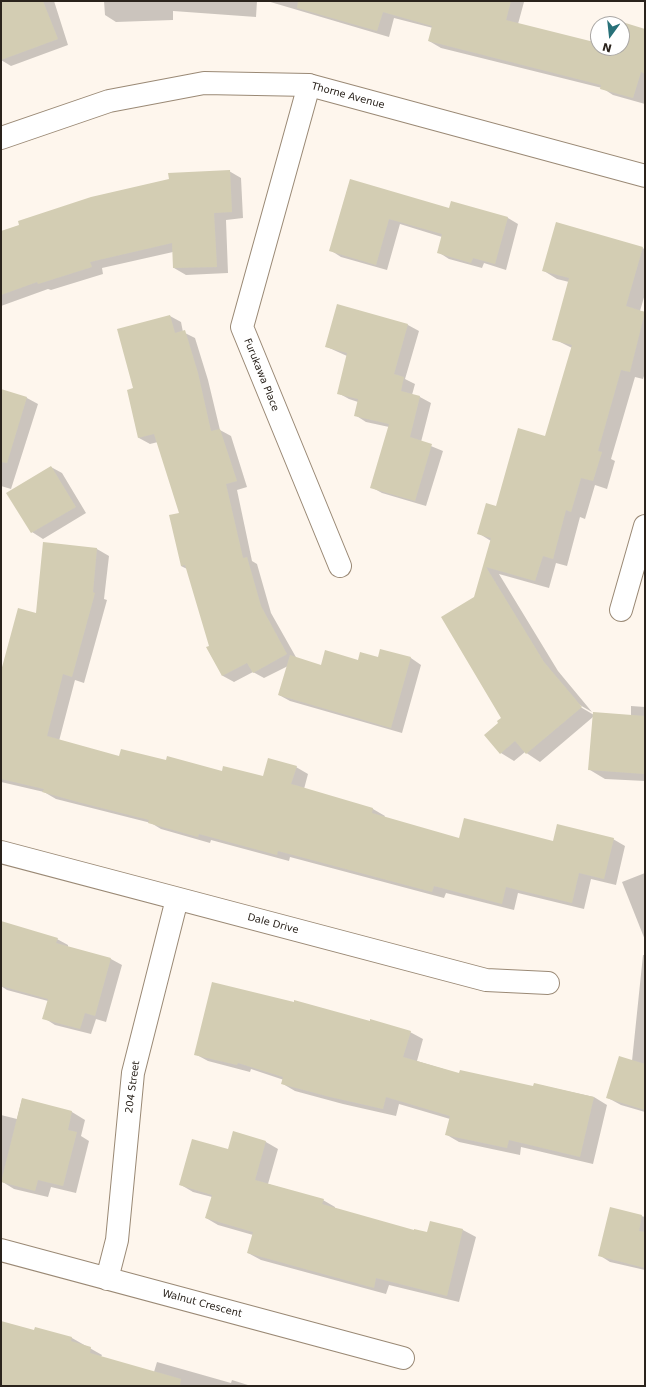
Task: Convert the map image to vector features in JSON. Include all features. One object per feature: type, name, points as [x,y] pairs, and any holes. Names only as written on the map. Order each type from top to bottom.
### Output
[{"type":"street","name":"Thorne Avenue","points":[[1,138],[108,101],[204,83],[309,86],[645,176]]},
{"type":"street","name":"Furukawa Place","points":[[309,86],[242,327],[340,566]]},
{"type":"street","points":[[621,610],[645,526]]},
{"type":"street","name":"Dale Drive","points":[[1,852],[486,980],[548,983]]},
{"type":"street","name":"204 Street","points":[[107,1279],[117,1240],[133,1073],[177,899]]},
{"type":"street","name":"Walnut Crescent","points":[[1,1250],[403,1358]]},
{"type":"building","points":[[1,1],[43,1],[58,39],[1,60]]},
{"type":"building","points":[[298,1],[511,1],[506,20],[590,41],[590,56],[630,56],[630,24],[645,29],[645,74],[641,72],[633,98],[600,89],[601,85],[428,41],[432,26],[383,12],[377,31],[297,8]]},
{"type":"building","points":[[230,170],[232,212],[214,213],[217,267],[173,268],[172,243],[90,262],[92,267],[38,284],[37,282],[1,295],[1,231],[19,225],[18,221],[91,197],[169,179],[168,173]]},
{"type":"building","points":[[350,179],[449,208],[451,201],[508,217],[495,264],[473,258],[471,263],[437,253],[442,234],[389,219],[376,265],[329,251]]},
{"type":"building","points":[[556,222],[643,247],[626,306],[645,312],[630,372],[621,370],[598,451],[602,452],[593,481],[581,478],[571,512],[566,510],[553,559],[543,556],[535,581],[486,567],[544,662],[582,707],[526,754],[515,741],[500,754],[484,735],[498,723],[497,721],[501,718],[441,617],[474,597],[491,538],[477,534],[486,503],[496,506],[518,428],[545,436],[572,345],[552,340],[569,278],[542,271]]},
{"type":"building","points":[[337,304],[408,324],[394,374],[404,377],[401,391],[420,396],[410,437],[432,444],[415,501],[370,488],[389,424],[354,416],[358,399],[337,394],[347,353],[325,347]]},
{"type":"building","points":[[170,315],[175,333],[185,330],[198,373],[211,431],[220,429],[237,481],[226,484],[243,558],[247,557],[261,606],[287,654],[253,673],[247,663],[222,676],[206,647],[209,646],[185,565],[181,566],[169,515],[179,513],[154,434],[138,438],[127,390],[133,388],[117,329]]},
{"type":"building","points":[[1,389],[27,397],[7,463],[1,462]]},
{"type":"building","points":[[51,466],[76,507],[31,533],[6,493]]},
{"type":"building","points":[[43,542],[97,548],[93,592],[95,593],[72,677],[63,674],[47,736],[119,756],[121,749],[166,760],[167,756],[222,771],[223,766],[263,776],[268,758],[297,766],[291,784],[373,808],[372,813],[459,838],[464,818],[553,841],[557,824],[614,838],[604,879],[579,873],[572,903],[506,887],[502,904],[434,886],[432,892],[278,851],[277,855],[199,834],[198,837],[148,823],[149,820],[42,792],[44,789],[1,779],[1,671],[18,608],[36,613]]},
{"type":"building","points":[[380,649],[411,657],[391,728],[278,695],[290,655],[321,665],[325,650],[358,660],[360,652],[378,657]]},
{"type":"building","points":[[593,712],[645,716],[645,774],[588,770]]},
{"type":"building","points":[[1,921],[58,938],[56,943],[111,958],[95,1016],[85,1013],[80,1029],[42,1019],[48,999],[1,986]]},
{"type":"building","points":[[212,982],[294,1002],[294,1000],[411,1031],[403,1057],[459,1073],[460,1070],[533,1086],[534,1083],[594,1097],[580,1157],[509,1140],[507,1148],[445,1135],[450,1116],[386,1097],[383,1109],[330,1097],[281,1084],[283,1077],[238,1063],[237,1065],[194,1055]]},
{"type":"building","points":[[619,1056],[645,1064],[645,1110],[606,1098]]},
{"type":"building","points":[[22,1098],[72,1111],[68,1130],[77,1132],[63,1186],[38,1180],[35,1191],[1,1182]]},
{"type":"building","points":[[233,1131],[266,1141],[255,1180],[324,1199],[322,1204],[414,1230],[427,1232],[430,1221],[463,1229],[447,1296],[376,1278],[374,1288],[247,1253],[253,1232],[205,1218],[212,1195],[179,1185],[192,1139],[228,1149]]},
{"type":"building","points":[[610,1207],[642,1215],[639,1231],[645,1232],[645,1268],[598,1256]]},
{"type":"building","points":[[1,1321],[34,1330],[35,1327],[72,1337],[71,1341],[91,1347],[90,1353],[181,1379],[180,1386],[1,1386]]}]
